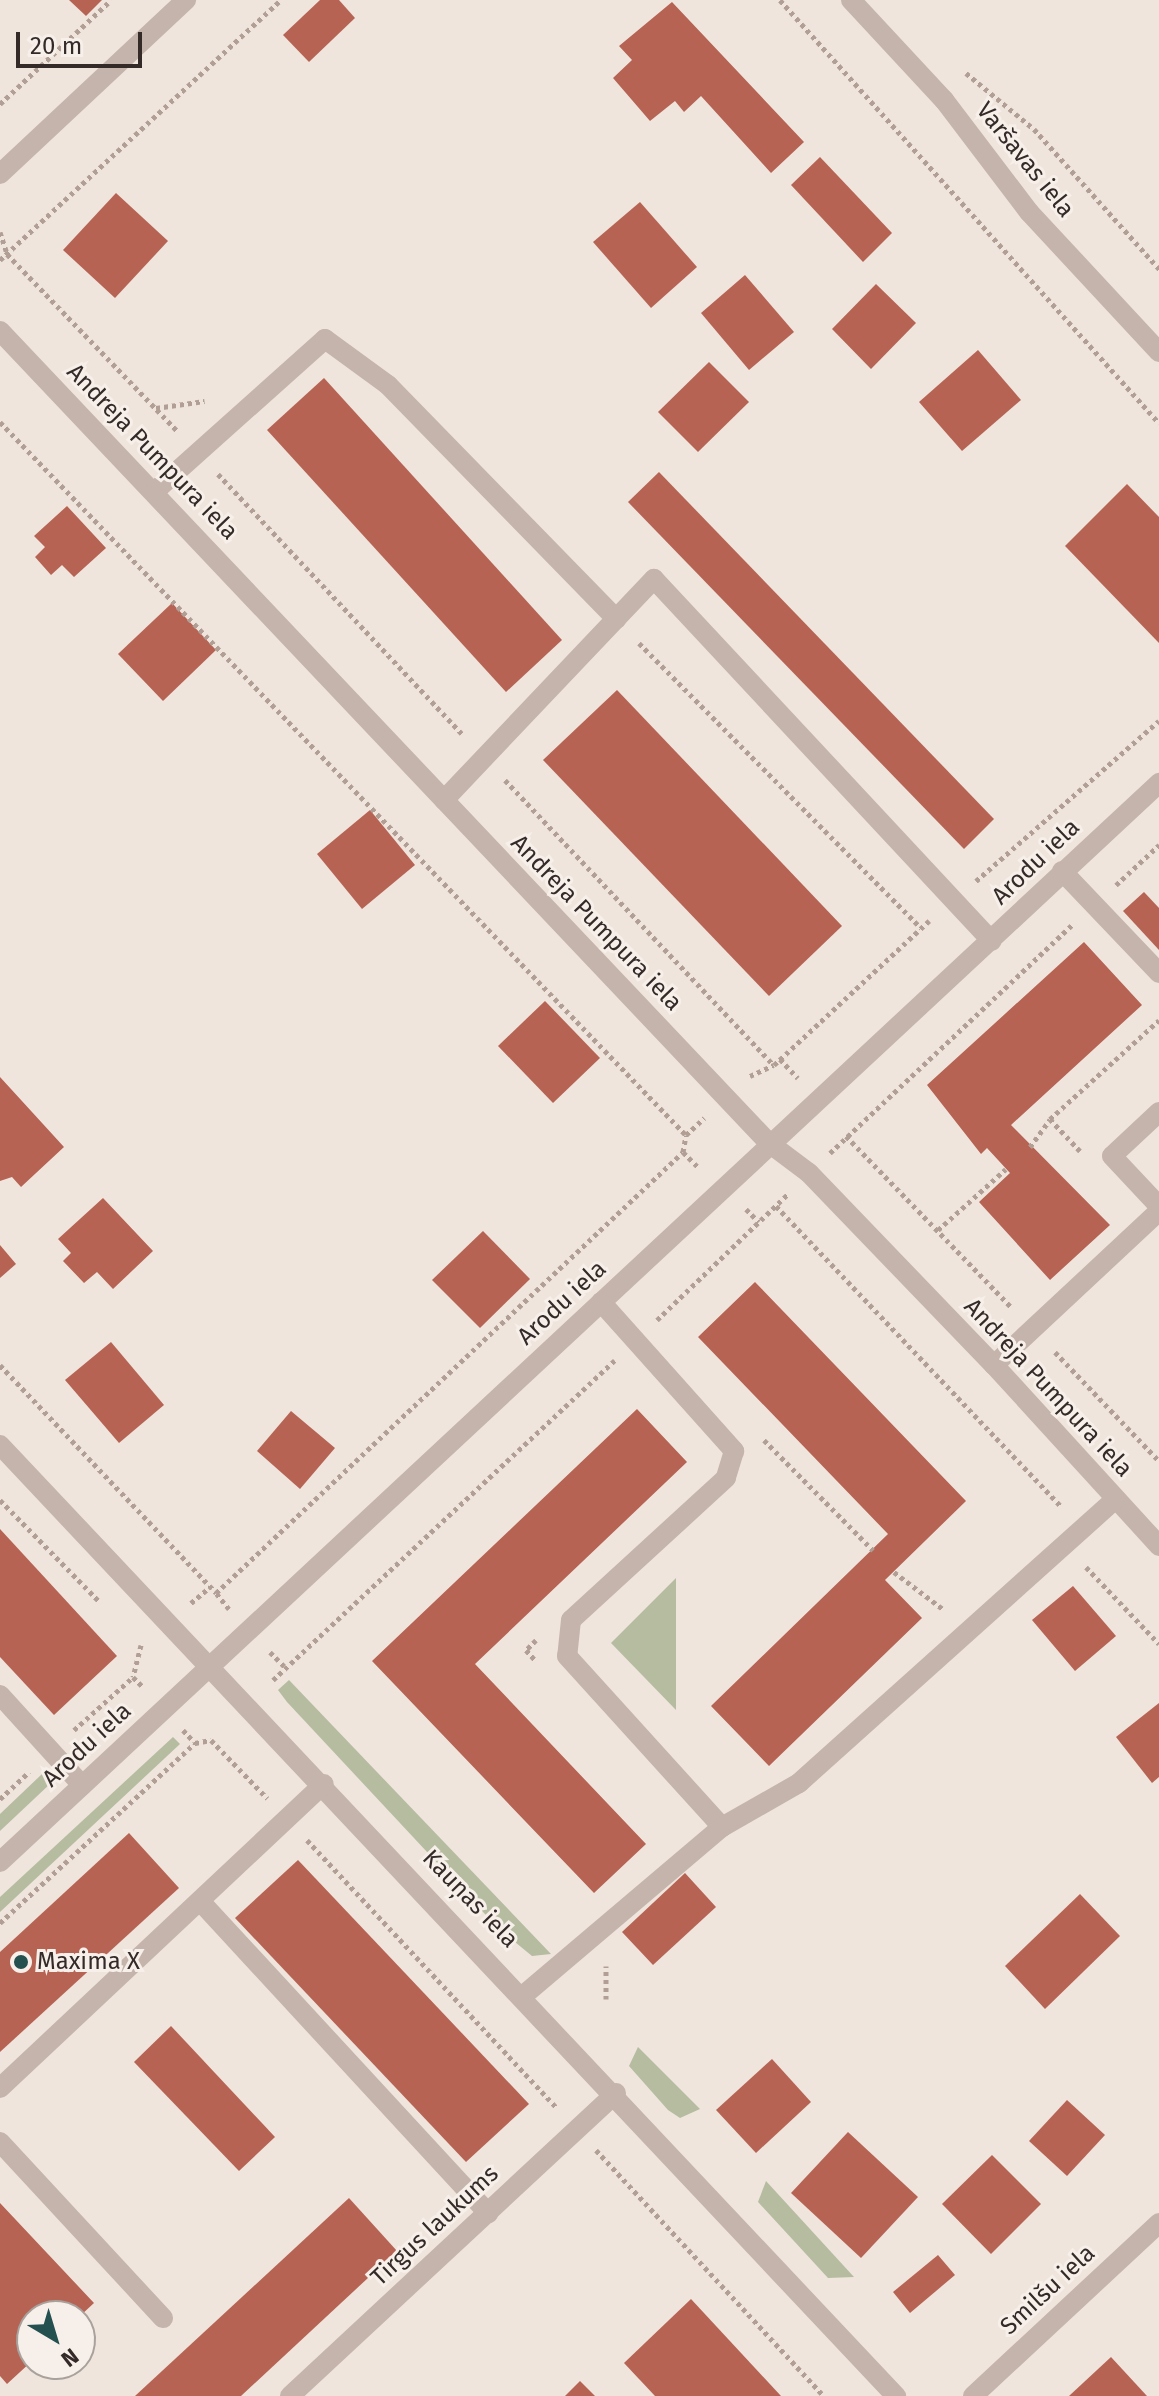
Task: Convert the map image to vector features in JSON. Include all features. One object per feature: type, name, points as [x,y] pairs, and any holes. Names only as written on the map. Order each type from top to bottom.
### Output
[{"type":"street","points":[[0,174],[186,0]]},
{"type":"street","name":"Varšavas iela","points":[[851,0],[944,100],[1029,212],[1159,352]]},
{"type":"street","name":"Andreja Pumpura iela","points":[[0,331],[155,491],[769,1143],[809,1173],[994,1365],[1159,1546]]},
{"type":"street","points":[[155,491],[325,339],[388,385],[616,619]]},
{"type":"street","points":[[444,800],[654,579],[991,941]]},
{"type":"street","name":"Arodu iela","points":[[0,1862],[1159,783]]},
{"type":"street","points":[[1062,871],[1159,973]]},
{"type":"street","points":[[994,1365],[1159,1208],[1112,1156],[1159,1112]]},
{"type":"street","points":[[601,1302],[734,1451],[726,1478],[571,1620],[567,1656],[722,1827]]},
{"type":"street","name":"Kauņas iela","points":[[0,1445],[525,1994],[896,2396]]},
{"type":"street","points":[[525,1994],[722,1827],[799,1783],[1115,1499]]},
{"type":"street","points":[[0,1695],[82,1785]]},
{"type":"street","points":[[0,2088],[324,1784]]},
{"type":"street","points":[[200,1901],[488,2213]]},
{"type":"street","name":"Tirgus laukums","points":[[290,2396],[616,2093]]},
{"type":"street","points":[[0,2142],[163,2318]]},
{"type":"street","name":"Smilšu iela","points":[[973,2396],[1159,2223]]},
{"type":"path","points":[[0,104],[111,0]]},
{"type":"path","points":[[0,260],[281,0]]},
{"type":"path","points":[[780,0],[1159,423]]},
{"type":"path","points":[[955,64],[1034,129],[1159,269]]},
{"type":"path","points":[[0,232],[7,254],[774,1065]]},
{"type":"path","points":[[0,422],[686,1135]]},
{"type":"path","points":[[630,652],[641,642],[921,928]]},
{"type":"path","points":[[503,778],[514,768]]},
{"type":"path","points":[[829,1153],[1159,845]]},
{"type":"path","points":[[780,1059],[801,1081]]},
{"type":"path","points":[[216,1593],[683,1152],[686,1135],[705,1117]]},
{"type":"path","points":[[1030,1147],[1050,1119]]},
{"type":"path","points":[[844,1126],[938,1230],[1159,1461]]},
{"type":"path","points":[[683,1152],[705,1175]]},
{"type":"path","points":[[938,1230],[1006,1169]]},
{"type":"path","points":[[273,1680],[637,1340],[791,1191]]},
{"type":"path","points":[[743,1206],[759,1222]]},
{"type":"path","points":[[776,1206],[1073,1517],[1065,1545],[1159,1644]]},
{"type":"path","points":[[0,1365],[231,1610]]},
{"type":"path","points":[[0,1500],[110,1613]]},
{"type":"path","points":[[894,1572],[951,1615]]},
{"type":"path","points":[[191,1603],[210,1587]]},
{"type":"path","points":[[547,1672],[526,1650],[549,1628]]},
{"type":"path","points":[[132,1635],[143,1646],[133,1677],[146,1690]]},
{"type":"path","points":[[266,1648],[286,1668]]},
{"type":"path","points":[[0,1923],[195,1743],[211,1740],[219,1733]]},
{"type":"path","points":[[187,1734],[195,1743]]},
{"type":"path","points":[[211,1740],[824,2396]]},
{"type":"green space","points":[[676,1578],[676,1710],[611,1643]]},
{"type":"green space","points":[[289,1680],[551,1954],[532,1956],[498,1928],[287,1702],[278,1690]]},
{"type":"green space","points":[[173,1737],[180,1744],[0,1912],[0,1897]]},
{"type":"green space","points":[[42,1774],[51,1783],[0,1831],[0,1814]]},
{"type":"green space","points":[[638,2047],[700,2109],[680,2118],[668,2110],[629,2066]]},
{"type":"green space","points":[[766,2181],[854,2277],[828,2278],[758,2202]]},
{"type":"building","points":[[69,0],[102,0],[86,16]]},
{"type":"building","points":[[320,0],[339,0],[355,18],[309,62],[283,35]]},
{"type":"building","points":[[672,2],[804,142],[771,173],[701,96],[684,112],[675,101],[650,121],[613,78],[632,60],[619,46]]},
{"type":"building","points":[[820,157],[892,233],[863,262],[791,185]]},
{"type":"building","points":[[116,193],[168,241],[115,298],[63,250]]},
{"type":"building","points":[[640,202],[697,267],[651,308],[593,242]]},
{"type":"building","points":[[745,275],[794,332],[749,370],[701,313]]},
{"type":"building","points":[[876,284],[916,323],[871,369],[832,329]]},
{"type":"building","points":[[978,350],[1021,400],[962,451],[919,402]]},
{"type":"building","points":[[709,362],[749,402],[698,452],[658,412]]},
{"type":"building","points":[[324,378],[562,640],[506,692],[267,430]]},
{"type":"building","points":[[659,472],[994,819],[964,849],[628,502]]},
{"type":"building","points":[[1127,484],[1159,517],[1159,643],[1065,546]]},
{"type":"building","points":[[67,506],[106,548],[74,577],[62,565],[51,575],[35,557],[45,547],[34,536]]},
{"type":"building","points":[[172,603],[216,650],[163,701],[118,654]]},
{"type":"building","points":[[617,690],[842,926],[769,996],[543,760]]},
{"type":"building","points":[[370,810],[415,865],[362,909],[317,854]]},
{"type":"building","points":[[1144,892],[1159,908],[1159,950],[1123,911]]},
{"type":"building","points":[[1084,942],[1142,1005],[1011,1125],[1110,1225],[1050,1280],[979,1202],[1010,1173],[987,1148],[981,1154],[927,1085]]},
{"type":"building","points":[[545,1001],[600,1058],[553,1103],[498,1046]]},
{"type":"building","points":[[0,1077],[64,1147],[21,1187],[12,1177],[0,1181]]},
{"type":"building","points":[[103,1198],[153,1251],[113,1289],[97,1272],[84,1283],[63,1261],[71,1253],[58,1239]]},
{"type":"building","points":[[483,1231],[530,1279],[480,1328],[432,1280]]},
{"type":"building","points":[[0,1245],[16,1264],[0,1278]]},
{"type":"building","points":[[755,1282],[966,1501],[885,1580],[922,1618],[769,1766],[711,1706],[888,1534],[698,1337]]},
{"type":"building","points":[[111,1342],[164,1405],[119,1443],[65,1380]]},
{"type":"building","points":[[637,1409],[687,1462],[475,1664],[646,1844],[594,1893],[372,1661]]},
{"type":"building","points":[[291,1411],[335,1448],[300,1489],[257,1451]]},
{"type":"building","points":[[0,1529],[117,1656],[54,1715],[0,1657]]},
{"type":"building","points":[[1073,1586],[1116,1636],[1075,1671],[1032,1620]]},
{"type":"building","points":[[1159,1703],[1159,1777],[1152,1783],[1116,1737]]},
{"type":"building","points":[[129,1833],[179,1888],[0,2052],[0,1952]]},
{"type":"building","points":[[298,1860],[529,2104],[466,2162],[235,1918]]},
{"type":"building","points":[[685,1873],[716,1907],[653,1965],[622,1932]]},
{"type":"building","points":[[1080,1894],[1120,1936],[1045,2009],[1005,1966]]},
{"type":"building","points":[[171,2026],[275,2137],[239,2171],[134,2062]]},
{"type":"building","points":[[772,2059],[811,2102],[756,2153],[716,2110]]},
{"type":"building","points":[[1067,2100],[1105,2135],[1067,2176],[1029,2141]]},
{"type":"building","points":[[848,2132],[918,2197],[861,2258],[791,2193]]},
{"type":"building","points":[[992,2155],[1041,2204],[991,2254],[942,2204]]},
{"type":"building","points":[[349,2198],[397,2251],[241,2396],[135,2396]]},
{"type":"building","points":[[0,2203],[91,2300],[16,2300],[16,2376],[7,2384],[0,2376]]},
{"type":"building","points":[[938,2255],[955,2275],[910,2313],[893,2292]]},
{"type":"building","points":[[691,2299],[781,2396],[655,2396],[624,2363]]},
{"type":"building","points":[[1111,2357],[1147,2396],[1069,2396]]},
{"type":"building","points":[[580,2381],[595,2396],[565,2396]]},
{"type":"place","name":"Maxima X","points":[[21,1962]]}]
